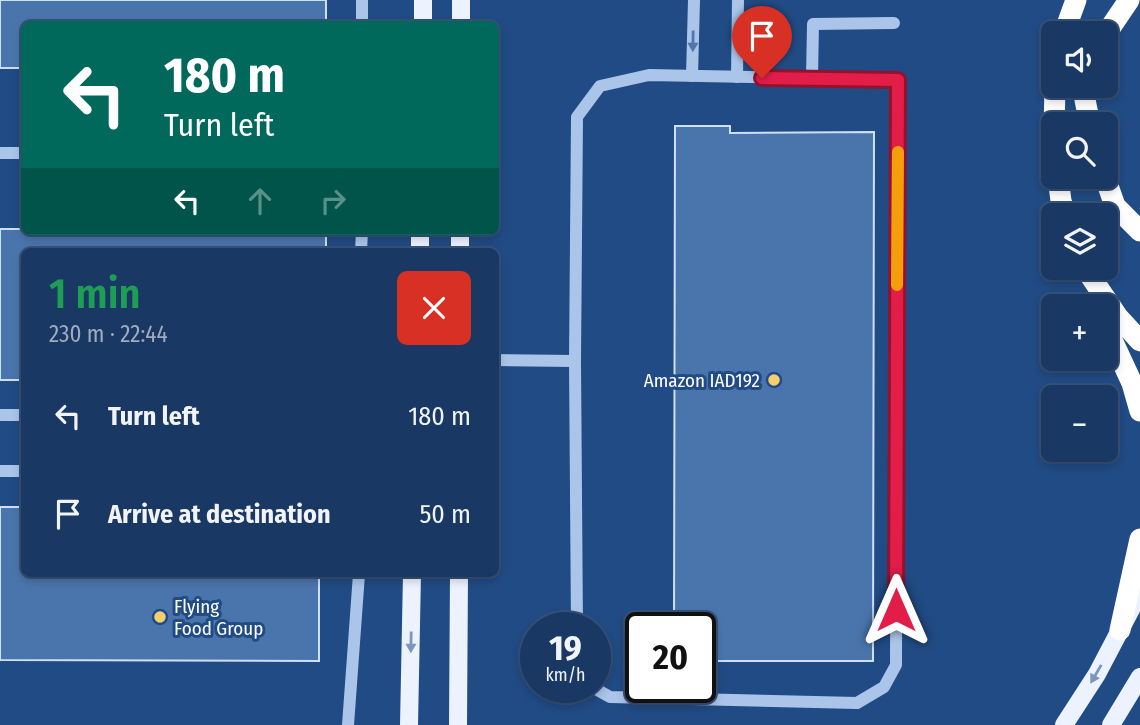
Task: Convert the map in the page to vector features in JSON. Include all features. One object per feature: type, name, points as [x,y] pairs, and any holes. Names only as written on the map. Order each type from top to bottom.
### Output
[{"type":"highway","points":[[1068,21],[1076,0]]},
{"type":"highway","points":[[1115,21],[1129,0]]},
{"type":"highway","points":[[1109,189],[1115,206],[1140,231]]},
{"type":"highway","points":[[1092,280],[1118,317],[1140,341]]},
{"type":"highway","points":[[1118,353],[1132,383],[1140,411]]},
{"type":"highway","points":[[1120,630],[1140,540]]},
{"type":"main road","points":[[422,21],[423,0]]},
{"type":"main road","points":[[461,0],[461,21]]},
{"type":"main road","points":[[409,725],[412,577]]},
{"type":"main road","points":[[458,577],[458,725]]},
{"type":"main road","points":[[1064,725],[1097,674],[1140,592]]},
{"type":"main road","points":[[1111,725],[1140,677]]},
{"type":"lane","points":[[362,0],[362,21]]},
{"type":"lane","points":[[692,76],[694,0]]},
{"type":"lane","points":[[737,77],[738,0]]},
{"type":"lane","points":[[812,78],[813,24],[894,23]]},
{"type":"lane","points":[[577,612],[577,117],[600,86],[649,75],[898,80],[896,665],[884,687],[857,703],[611,698]]},
{"type":"lane","points":[[0,153],[21,153]]},
{"type":"lane","points":[[499,360],[575,361]]},
{"type":"lane","points":[[0,415],[21,415]]},
{"type":"lane","points":[[0,471],[21,471]]},
{"type":"lane","points":[[348,725],[359,577]]},
{"type":"building","points":[[0,0],[326,0],[326,21],[21,21],[21,68],[0,68]]},
{"type":"building","name":"Amazon IAD192","points":[[675,126],[730,126],[730,133],[874,132],[873,661],[716,661],[716,612],[674,612]]},
{"type":"building","points":[[0,229],[21,229],[21,235],[326,235],[326,248],[21,248],[21,380],[0,380]]},
{"type":"building","name":"Flying Food Group","points":[[0,507],[21,507],[21,577],[319,577],[319,661],[0,660]]},
{"type":"slow traffic","points":[[897,285],[898,152]]},
{"type":"place","name":"Amazon IAD192","points":[[774,380]]},
{"type":"place","name":"Flying Food Group","points":[[160,617]]},
{"type":"route","points":[[762,78],[898,80],[896,610]]}]
